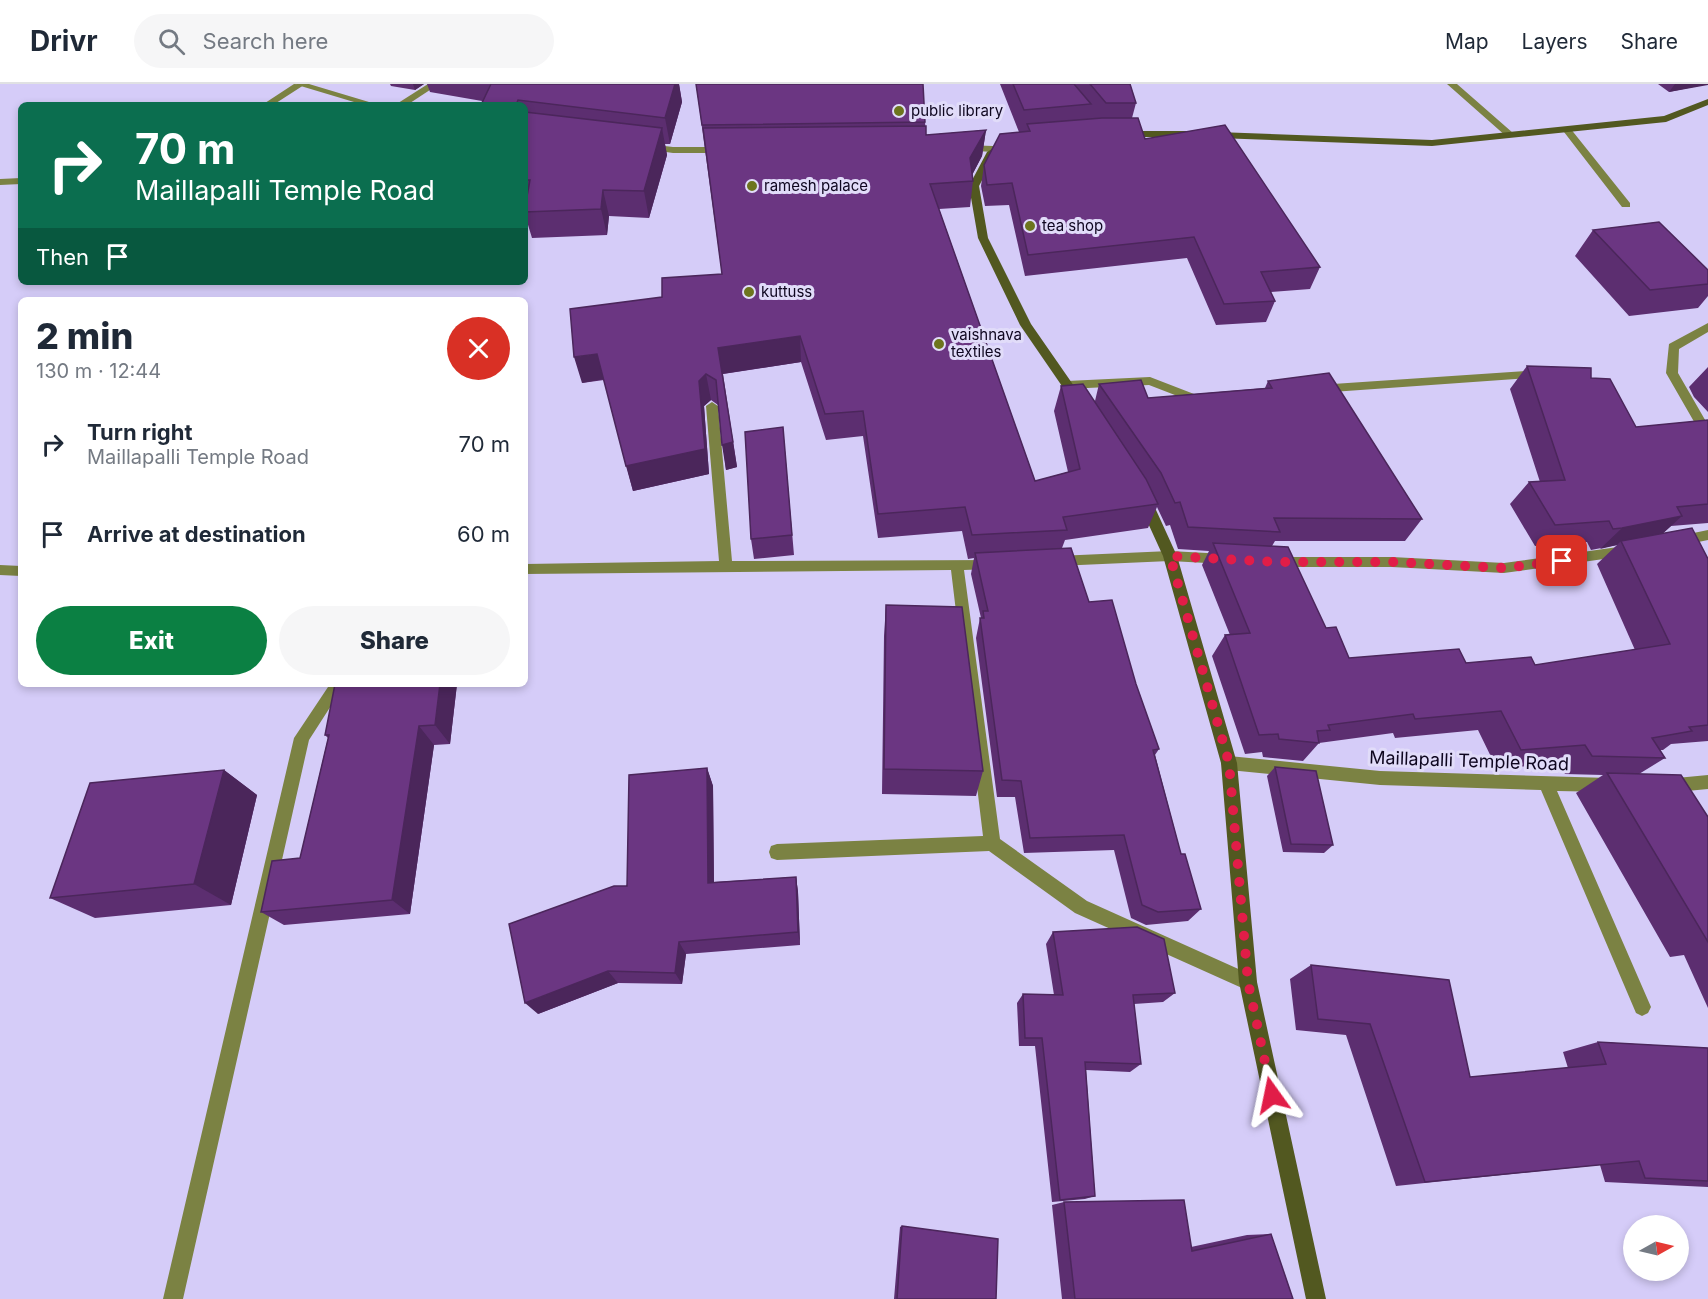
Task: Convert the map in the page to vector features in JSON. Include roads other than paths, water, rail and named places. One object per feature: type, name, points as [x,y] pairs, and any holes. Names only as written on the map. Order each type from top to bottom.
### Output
[{"type":"main road","points":[[1108,134],[1190,134],[1432,143],[1666,119],[1708,102]]},
{"type":"main road","points":[[997,146],[974,186],[983,238],[1026,325],[1085,411]]},
{"type":"main road","points":[[1139,492],[1170,556],[1229,763],[1248,982],[1316,1299]]},
{"type":"street","points":[[272,102],[299,84],[363,102]]},
{"type":"street","points":[[405,102],[434,84]]},
{"type":"street","points":[[1452,84],[1509,135]]},
{"type":"street","points":[[1566,130],[1626,205]]},
{"type":"street","points":[[637,146],[673,150],[733,150]]},
{"type":"street","points":[[950,148],[997,146]]},
{"type":"street","points":[[0,182],[18,181]]},
{"type":"street","points":[[1708,327],[1673,347],[1672,373],[1699,424],[1708,436]]},
{"type":"street","points":[[1310,390],[1556,372]]},
{"type":"street","points":[[1067,385],[1150,381],[1193,398],[1216,396]]},
{"type":"street","points":[[712,406],[726,568]]},
{"type":"street","points":[[1670,542],[1708,535]]},
{"type":"street","points":[[1265,562],[1392,562],[1504,568],[1635,549]]},
{"type":"street","points":[[1040,562],[1170,556],[1241,560]]},
{"type":"street","points":[[528,569],[1004,564]]},
{"type":"street","points":[[957,566],[992,843]]},
{"type":"street","points":[[0,570],[18,571]]},
{"type":"street","points":[[173,1299],[302,738],[336,687]]},
{"type":"street","name":"Maillapalli Temple Road","points":[[1229,763],[1380,778],[1625,785]]},
{"type":"street","points":[[1648,786],[1708,782]]},
{"type":"street","points":[[1546,783],[1642,1007]]},
{"type":"street","points":[[777,852],[992,843],[1081,907],[1248,982]]},
{"type":"place","name":"public library","points":[[899,111]]},
{"type":"place","name":"ramesh palace","points":[[752,186]]},
{"type":"place","name":"tea shop","points":[[1030,226]]},
{"type":"place","name":"kuttuss","points":[[749,292]]},
{"type":"place","name":"vaishnava textiles","points":[[939,344]]}]
